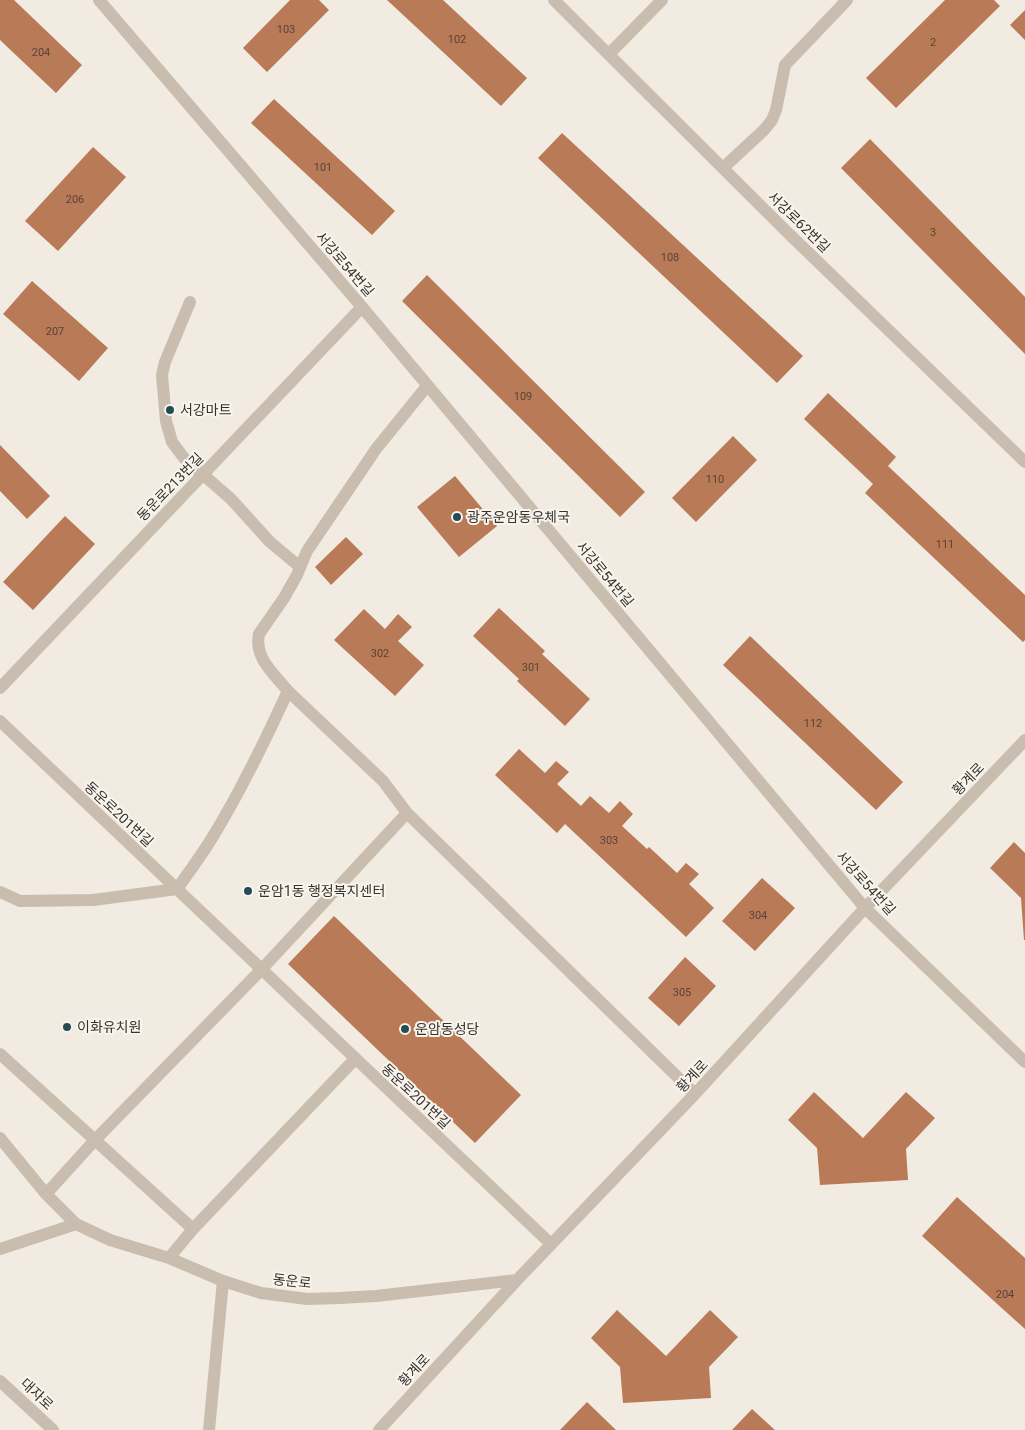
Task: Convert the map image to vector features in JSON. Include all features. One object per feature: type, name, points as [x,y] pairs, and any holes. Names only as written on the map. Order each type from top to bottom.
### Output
[{"type":"street","name":"서강로54번길","points":[[99,0],[362,307],[865,908],[1025,1062]]},
{"type":"street","name":"서강로62번길","points":[[554,0],[723,168],[1025,462]]},
{"type":"street","points":[[609,54],[662,0]]},
{"type":"street","points":[[723,168],[764,130],[772,120],[776,110],[785,65],[847,0]]},
{"type":"street","points":[[190,302],[165,362],[162,375],[166,421],[172,442],[184,458],[242,510],[270,542],[300,567]]},
{"type":"street","name":"동운로213번길","points":[[0,688],[362,307]]},
{"type":"street","points":[[427,386],[376,450],[306,551],[284,598],[259,634],[258,641],[262,662],[288,691],[383,782],[407,814],[695,1094]]},
{"type":"street","points":[[0,892],[20,901],[93,900],[177,889],[211,839],[232,803],[261,749],[288,691]]},
{"type":"street","name":"동운로201번길","points":[[0,721],[551,1244]]},
{"type":"street","name":"황계로","points":[[379,1430],[517,1280],[695,1094],[865,908],[1025,740]]},
{"type":"street","points":[[46,1194],[95,1140],[261,970],[407,814]]},
{"type":"street","points":[[0,1054],[193,1229]]},
{"type":"street","points":[[169,1258],[193,1229],[356,1059]]},
{"type":"street","name":"동운로","points":[[0,1138],[46,1194],[76,1224],[110,1240],[169,1258],[223,1281],[261,1293],[307,1299],[376,1296],[517,1280]]},
{"type":"street","points":[[0,1249],[76,1224]]},
{"type":"street","points":[[209,1430],[223,1281]]},
{"type":"street","name":"대자로","points":[[0,1381],[53,1430]]},
{"type":"building","points":[[0,0],[14,0],[82,65],[56,93],[0,40]]},
{"type":"building","points":[[290,0],[319,0],[329,10],[267,72],[243,48]]},
{"type":"building","points":[[387,0],[443,0],[527,78],[501,106]]},
{"type":"building","points":[[945,0],[994,0],[1000,6],[896,108],[866,78]]},
{"type":"building","points":[[1025,10],[1025,40],[1010,25]]},
{"type":"building","points":[[274,99],[395,211],[372,235],[251,123]]},
{"type":"building","points":[[562,133],[803,356],[777,383],[538,158]]},
{"type":"building","points":[[870,139],[1025,297],[1025,354],[841,168]]},
{"type":"building","points":[[93,147],[126,177],[58,251],[25,221]]},
{"type":"building","points":[[427,275],[645,492],[620,517],[402,301]]},
{"type":"building","points":[[32,281],[108,348],[79,381],[3,314]]},
{"type":"building","points":[[828,393],[896,457],[888,466],[1025,595],[1025,640],[1023,642],[865,493],[873,484],[804,419]]},
{"type":"building","points":[[733,436],[757,460],[696,522],[672,498]]},
{"type":"building","points":[[0,445],[50,496],[27,519],[0,491]]},
{"type":"building","name":"광주운암동우체국","points":[[455,476],[497,526],[459,557],[417,507]]},
{"type":"building","points":[[65,516],[95,544],[33,610],[3,582]]},
{"type":"building","points":[[346,537],[363,554],[331,585],[315,567]]},
{"type":"building","points":[[499,608],[545,651],[542,654],[590,699],[565,726],[473,636]]},
{"type":"building","points":[[364,609],[385,629],[398,614],[412,627],[398,641],[424,665],[395,696],[334,640]]},
{"type":"building","points":[[750,636],[903,782],[876,810],[723,665]]},
{"type":"building","points":[[519,749],[545,773],[556,761],[569,772],[557,784],[581,806],[590,796],[609,813],[620,801],[633,814],[622,826],[647,849],[649,847],[677,873],[686,863],[699,874],[689,884],[714,908],[686,937],[565,824],[557,833],[495,775]]},
{"type":"building","points":[[1014,842],[1025,853],[1025,940],[1021,898],[990,868]]},
{"type":"building","points":[[762,878],[795,908],[755,951],[722,921]]},
{"type":"building","name":"운암동성당","points":[[334,916],[521,1095],[475,1143],[288,964]]},
{"type":"building","points":[[685,957],[716,986],[679,1026],[648,998]]},
{"type":"building","points":[[814,1092],[863,1138],[906,1092],[935,1118],[906,1149],[908,1180],[820,1185],[817,1148],[788,1120]]},
{"type":"building","points":[[957,1197],[1025,1258],[1025,1329],[922,1236]]},
{"type":"building","points":[[617,1310],[666,1356],[710,1310],[738,1337],[709,1367],[711,1398],[623,1403],[620,1367],[591,1338]]},
{"type":"building","points":[[587,1402],[616,1430],[560,1430]]},
{"type":"building","points":[[752,1409],[775,1430],[732,1430]]},
{"type":"place","name":"서강마트","points":[[170,410]]},
{"type":"place","name":"광주운암동우체국","points":[[457,517]]},
{"type":"place","name":"운암1동 행정복지센터","points":[[248,891]]},
{"type":"place","name":"이화유치원","points":[[67,1027]]},
{"type":"place","name":"운암동성당","points":[[405,1029]]}]
